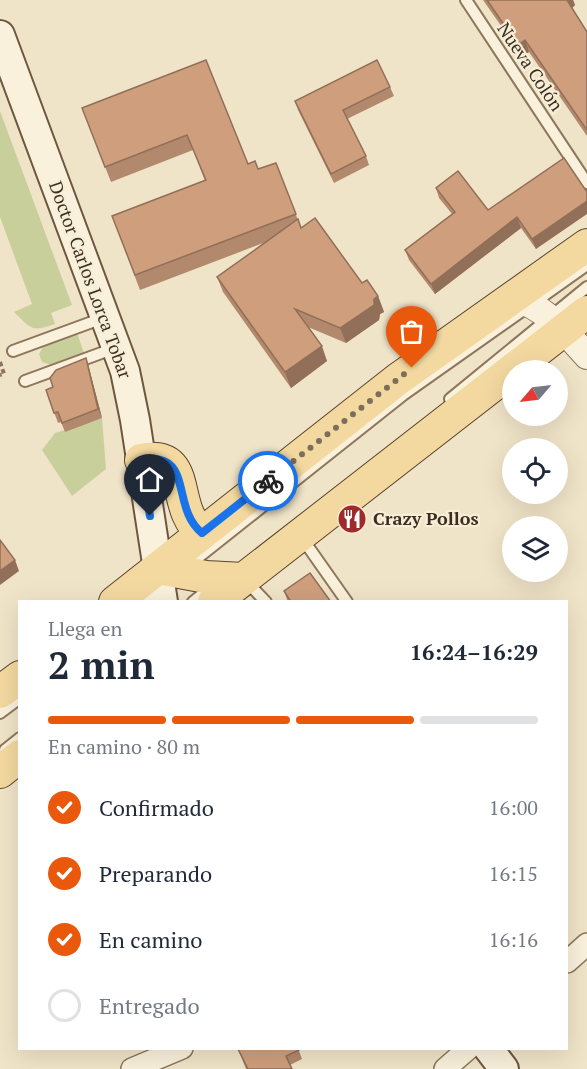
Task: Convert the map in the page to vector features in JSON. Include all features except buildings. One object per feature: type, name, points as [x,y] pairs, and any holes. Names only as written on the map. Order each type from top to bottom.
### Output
[{"type":"main road","name":"Doctor Carlos Lorca Tobar","points":[[0,35],[106,317],[131,395],[161,586]]},
{"type":"main road","points":[[121,600],[161,586],[230,581],[300,535],[552,311],[587,245]]},
{"type":"main road","points":[[161,586],[202,533],[398,379],[552,311]]},
{"type":"main road","points":[[141,460],[159,459],[171,464],[177,475],[188,518],[202,533]]},
{"type":"main road","points":[[0,692],[18,678]]},
{"type":"main road","points":[[0,772],[18,758]]},
{"type":"main road","points":[[490,1050],[504,1069]]},
{"type":"street","points":[[552,311],[587,356]]},
{"type":"street","points":[[568,961],[587,944]]},
{"type":"street","points":[[132,1069],[177,1050]]},
{"type":"street","points":[[445,1069],[467,1050]]},
{"type":"lane","name":"Nueva Colón","points":[[466,0],[587,183]]},
{"type":"lane","points":[[444,404],[552,311],[587,265]]},
{"type":"lane","points":[[161,586],[403,395],[552,311],[587,287]]},
{"type":"lane","points":[[14,351],[106,317]]},
{"type":"lane","points":[[25,381],[117,348]]},
{"type":"lane","points":[[300,535],[346,600]]},
{"type":"lane","points":[[197,600],[230,581],[263,600]]},
{"type":"lane","points":[[0,713],[18,700]]},
{"type":"lane","points":[[0,754],[18,740]]},
{"type":"path","points":[[0,362],[4,374],[0,375]]},
{"type":"green space","points":[[0,111],[72,305],[51,313],[55,324],[40,328],[28,325],[14,312],[32,304],[0,217]]},
{"type":"green space","points":[[77,333],[84,353],[51,365],[42,362],[39,354],[44,345]]},
{"type":"green space","points":[[102,418],[106,469],[72,496],[42,450],[55,433]]},
{"type":"way so far","points":[[268,481],[412,368]]},
{"type":"place","name":"Crazy Pollos","points":[[352,519]]},
{"type":"route","points":[[150,516],[141,460],[159,459],[171,464],[177,475],[188,518],[202,533],[268,481]]}]
